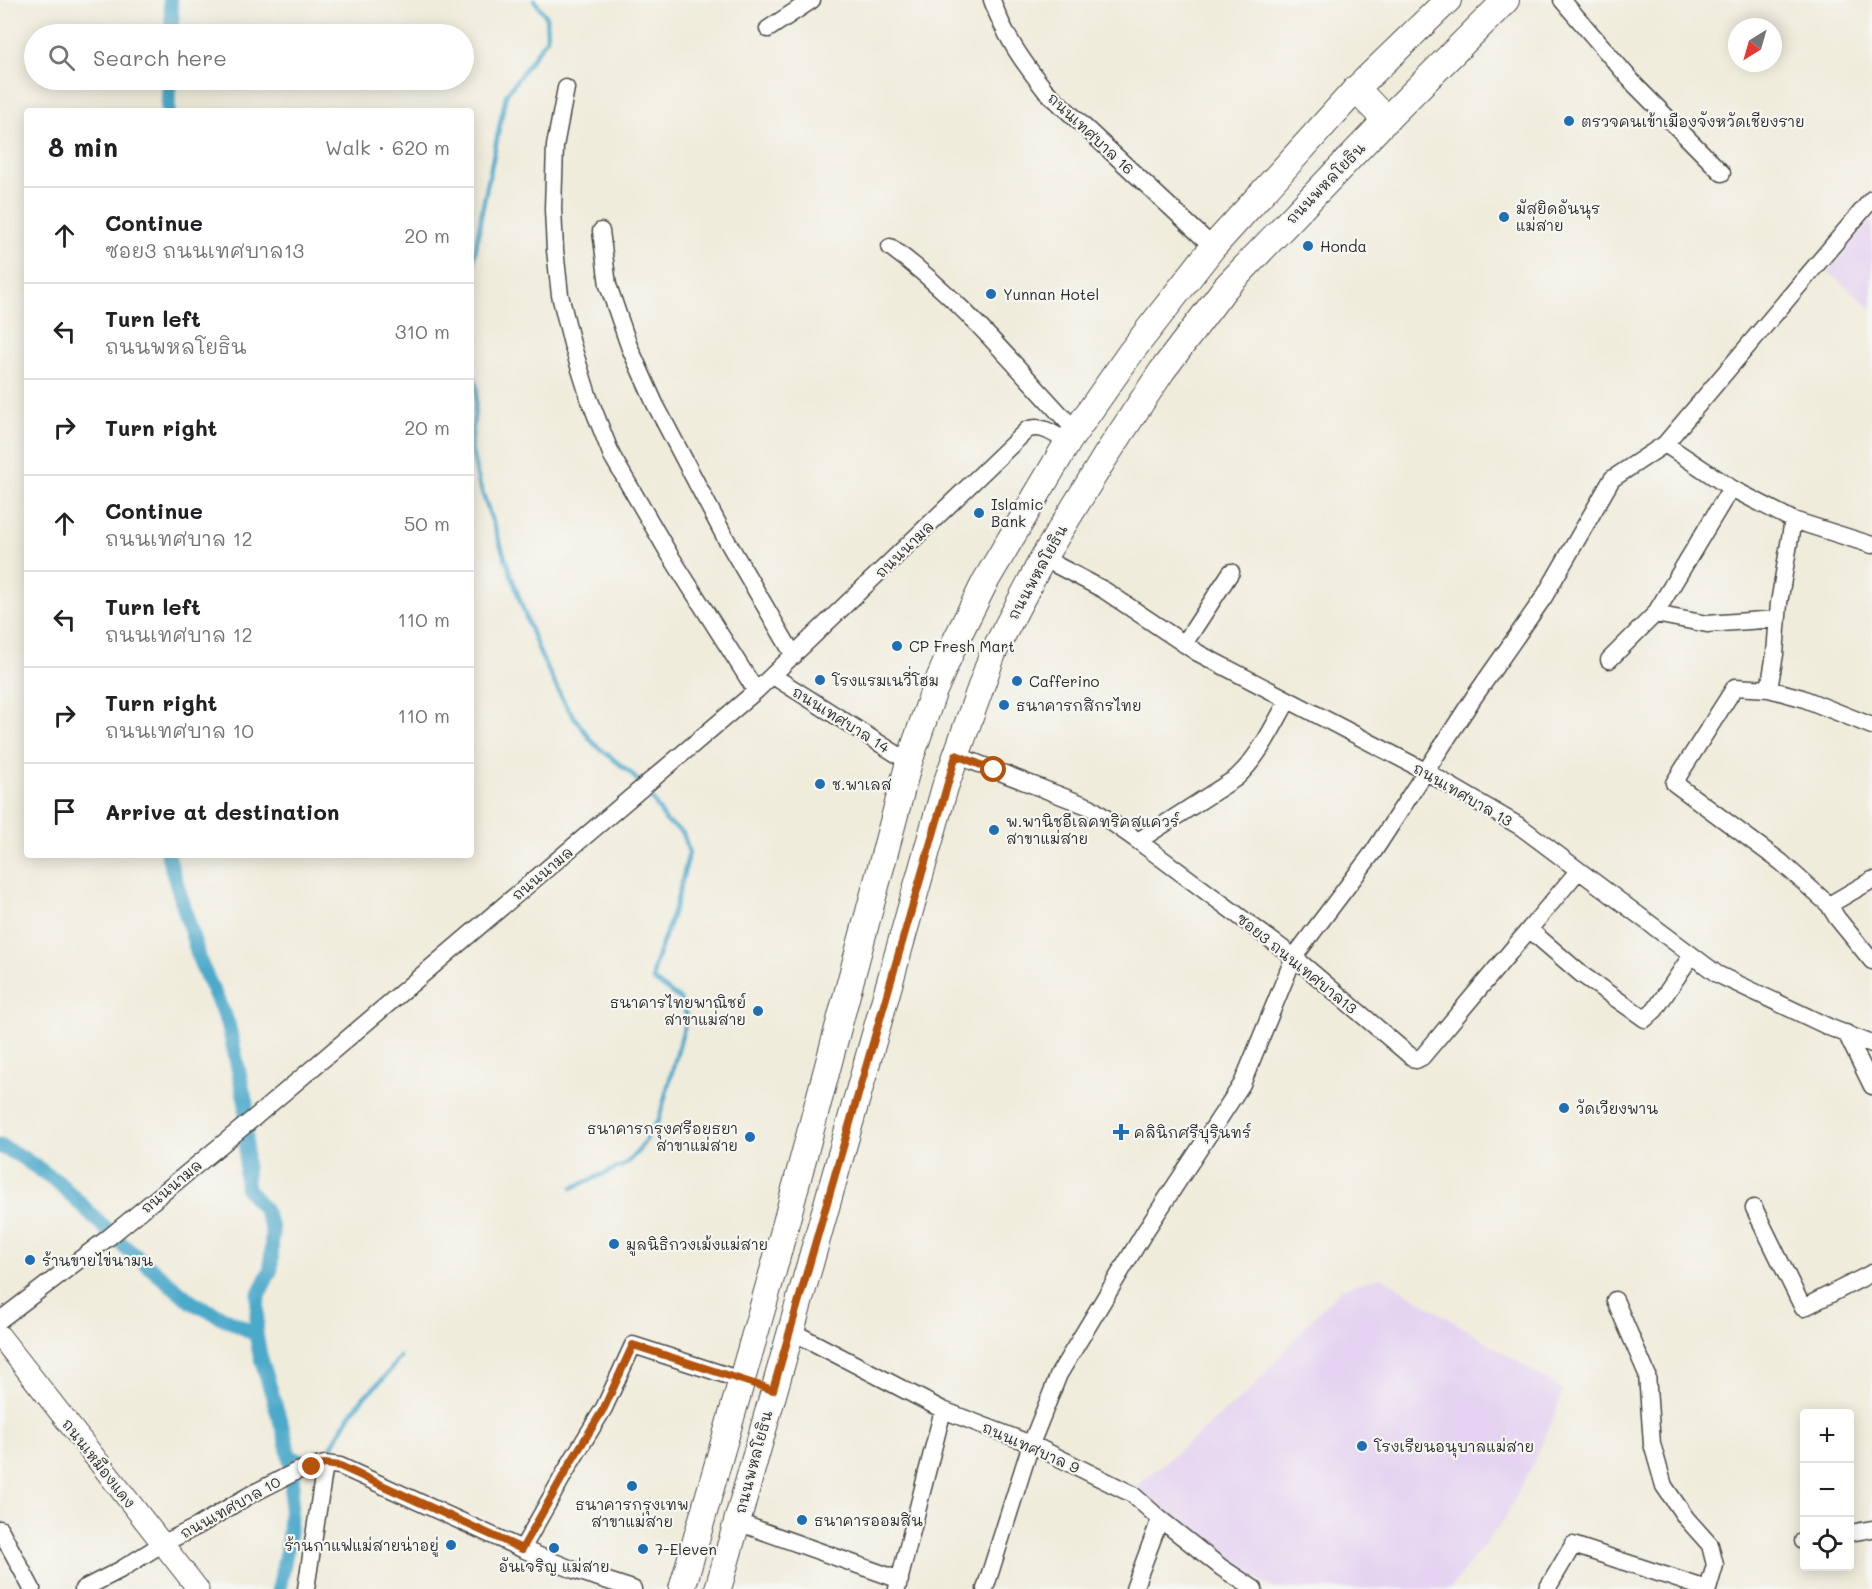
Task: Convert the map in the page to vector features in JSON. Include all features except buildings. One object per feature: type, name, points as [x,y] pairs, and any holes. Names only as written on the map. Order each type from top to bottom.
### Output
[{"type":"highway","points":[[1356,90],[1386,120]]},
{"type":"main road","points":[[682,1589],[775,1264],[909,762],[933,693],[956,640],[985,582],[1072,437],[1131,352],[1213,247],[1356,90],[1448,0]]},
{"type":"main road","name":"ถนนพหลโยธิน","points":[[718,1589],[956,755],[993,654],[1042,558],[1105,457],[1161,371],[1225,288],[1386,120],[1506,0]]},
{"type":"main road","points":[[758,1320],[791,1331]]},
{"type":"main road","points":[[741,1380],[773,1390]]},
{"type":"street","points":[[768,29],[812,0]]},
{"type":"street","name":"ถนนเทศบาล 16","points":[[992,0],[1000,24],[1027,68],[1045,90],[1213,247]]},
{"type":"street","points":[[1562,0],[1636,86],[1722,173]]},
{"type":"street","points":[[566,88],[555,146],[553,209],[560,295],[572,344],[612,456],[756,691]]},
{"type":"street","points":[[985,1589],[1031,1444],[1059,1374],[1144,1233],[1242,1084],[1294,957],[1374,850],[1544,597],[1612,479],[1665,444],[1872,199]]},
{"type":"street","points":[[601,231],[608,285],[629,346],[655,404],[726,539],[794,656]]},
{"type":"street","points":[[890,246],[921,269],[959,305],[1072,437]]},
{"type":"street","name":"ถนนนามล","points":[[0,1320],[113,1234],[254,1118],[756,691],[1027,430],[1034,426],[1072,437]]},
{"type":"street","points":[[1665,444],[1731,488],[1793,520],[1872,545]]},
{"type":"street","points":[[1609,660],[1655,614],[1731,488]]},
{"type":"street","points":[[1769,689],[1775,654],[1777,619],[1793,520]]},
{"type":"street","name":"ถนนเทศบาล 13","points":[[1042,558],[1104,590],[1184,644],[1425,771],[1521,827],[1717,974],[1831,1028],[1872,1044]]},
{"type":"street","points":[[1184,644],[1231,572]]},
{"type":"street","points":[[1655,614],[1707,624],[1777,619]]},
{"type":"street","name":"ถนนเทศบาล 14","points":[[772,676],[909,762]]},
{"type":"street","points":[[1872,726],[1802,698],[1769,689],[1735,687],[1674,783],[1781,862],[1829,905],[1872,962]]},
{"type":"street","points":[[1138,841],[1236,778],[1246,769],[1254,760],[1288,700]]},
{"type":"street","name":"ซอย3 ถนนเทศบาล13","points":[[956,755],[1090,807],[1294,957],[1416,1060],[1422,1058],[1578,871]]},
{"type":"street","points":[[1829,905],[1872,880]]},
{"type":"street","points":[[1530,930],[1581,974],[1645,1019],[1655,1010],[1691,956]]},
{"type":"street","points":[[1846,1033],[1872,1086]]},
{"type":"street","points":[[1754,1208],[1803,1308],[1872,1273]]},
{"type":"street","points":[[1547,1589],[1573,1545],[1707,1589],[1715,1565],[1710,1545],[1686,1518],[1664,1486],[1652,1444],[1647,1374],[1615,1300]]},
{"type":"street","name":"ถนนเทศบาล 9","points":[[791,1331],[943,1410],[1031,1444],[1132,1494],[1160,1519],[1236,1578],[1254,1589]]},
{"type":"street","name":"ถนนเหมืองแดง","points":[[0,1336],[198,1589]]},
{"type":"street","points":[[522,1549],[604,1408],[633,1345],[741,1380]]},
{"type":"street","points":[[737,1522],[898,1584],[943,1410]]},
{"type":"street","points":[[306,1589],[311,1467],[340,1466],[522,1549],[574,1570],[633,1589]]},
{"type":"street","name":"ถนนเทศบาล 10","points":[[83,1589],[248,1496],[311,1467]]},
{"type":"street","points":[[1134,1589],[1160,1519]]},
{"type":"street","points":[[0,1529],[32,1589]]},
{"type":"street","points":[[1854,1532],[1872,1529]]},
{"type":"shaded area","points":[[1872,218],[1872,309],[1828,272]]},
{"type":"shaded area","name":"โรงเรียนอนุบาลแม่สาย","points":[[1382,1277],[1563,1390],[1552,1422],[1505,1518],[1450,1589],[1275,1589],[1233,1566],[1134,1488],[1252,1389],[1308,1323],[1342,1288]]},
{"type":"waterway","points":[[170,0],[172,24]]},
{"type":"waterway","points":[[474,259],[506,95],[547,38],[546,16],[534,0]]},
{"type":"waterway","points":[[168,108],[169,90]]},
{"type":"waterway","points":[[474,376],[477,389],[474,418]]},
{"type":"waterway","points":[[474,461],[479,483],[528,623],[541,656],[565,704],[593,743],[632,774],[649,794],[666,821],[683,833],[689,853],[676,904],[654,967],[653,980],[680,999],[687,1017],[659,1119],[639,1150],[626,1164],[572,1188]]},
{"type":"waterway","points":[[169,858],[201,964],[228,1023],[246,1104],[246,1187],[264,1209],[272,1228],[271,1269],[258,1296],[256,1334],[293,1473],[288,1543],[279,1589]]},
{"type":"waterway","points":[[0,1146],[20,1156],[58,1182],[124,1246],[193,1303],[256,1334]]},
{"type":"waterway","points":[[288,1451],[313,1457],[328,1453],[350,1415],[400,1357]]},
{"type":"place","name":"ตรวจคนเข้าเมืองจังหวัดเชียงราย","points":[[1569,121]]},
{"type":"place","name":"มัสยิดอันนุร แม่สาย","points":[[1504,217]]},
{"type":"place","name":"Honda","points":[[1308,246]]},
{"type":"place","name":"Yunnan Hotel","points":[[991,294]]},
{"type":"place","name":"Islamic Bank","points":[[979,513]]},
{"type":"place","name":"CP Fresh Mart","points":[[897,646]]},
{"type":"place","name":"โรงแรมเนวี่โฮม","points":[[820,680]]},
{"type":"place","name":"Cafferino","points":[[1017,681]]},
{"type":"place","name":"ธนาคารกสิกรไทย","points":[[1004,705]]},
{"type":"place","name":"ช.พาเลส","points":[[820,784]]},
{"type":"place","name":"พ.พานิชอีเลคทริคสแควร์ สาขาแม่สาย","points":[[994,830]]},
{"type":"place","name":"ธนาคารไทยพาณิชย์ สาขาแม่สาย","points":[[758,1011]]},
{"type":"place","name":"วัดเวียงพาน","points":[[1564,1108]]},
{"type":"place","name":"คลินิกศรีบุรินทร์","points":[[1121,1132]]},
{"type":"place","name":"ธนาคารกรุงศรีอยุธยา สาขาแม่สาย","points":[[750,1137]]},
{"type":"place","name":"มูลนิธิกวงเม้งแม่สาย","points":[[614,1244]]},
{"type":"place","name":"ร้านขายไข่นามน","points":[[30,1260]]},
{"type":"place","name":"โรงเรียนอนุบาลแม่สาย","points":[[1362,1446]]},
{"type":"place","name":"ธนาคารกรุงเทพ สาขาแม่สาย","points":[[632,1486]]},
{"type":"place","name":"ธนาคารออมสิน","points":[[802,1520]]},
{"type":"place","name":"ร้านกาแฟแม่สายน่าอยู่","points":[[451,1545]]},
{"type":"place","name":"อันเจริญ แม่สาย","points":[[554,1548]]},
{"type":"place","name":"7-Eleven","points":[[643,1549]]},
{"type":"route","points":[[312,1467],[325,1464],[340,1466],[522,1549],[604,1408],[633,1345],[773,1390],[956,755],[994,770]]}]
